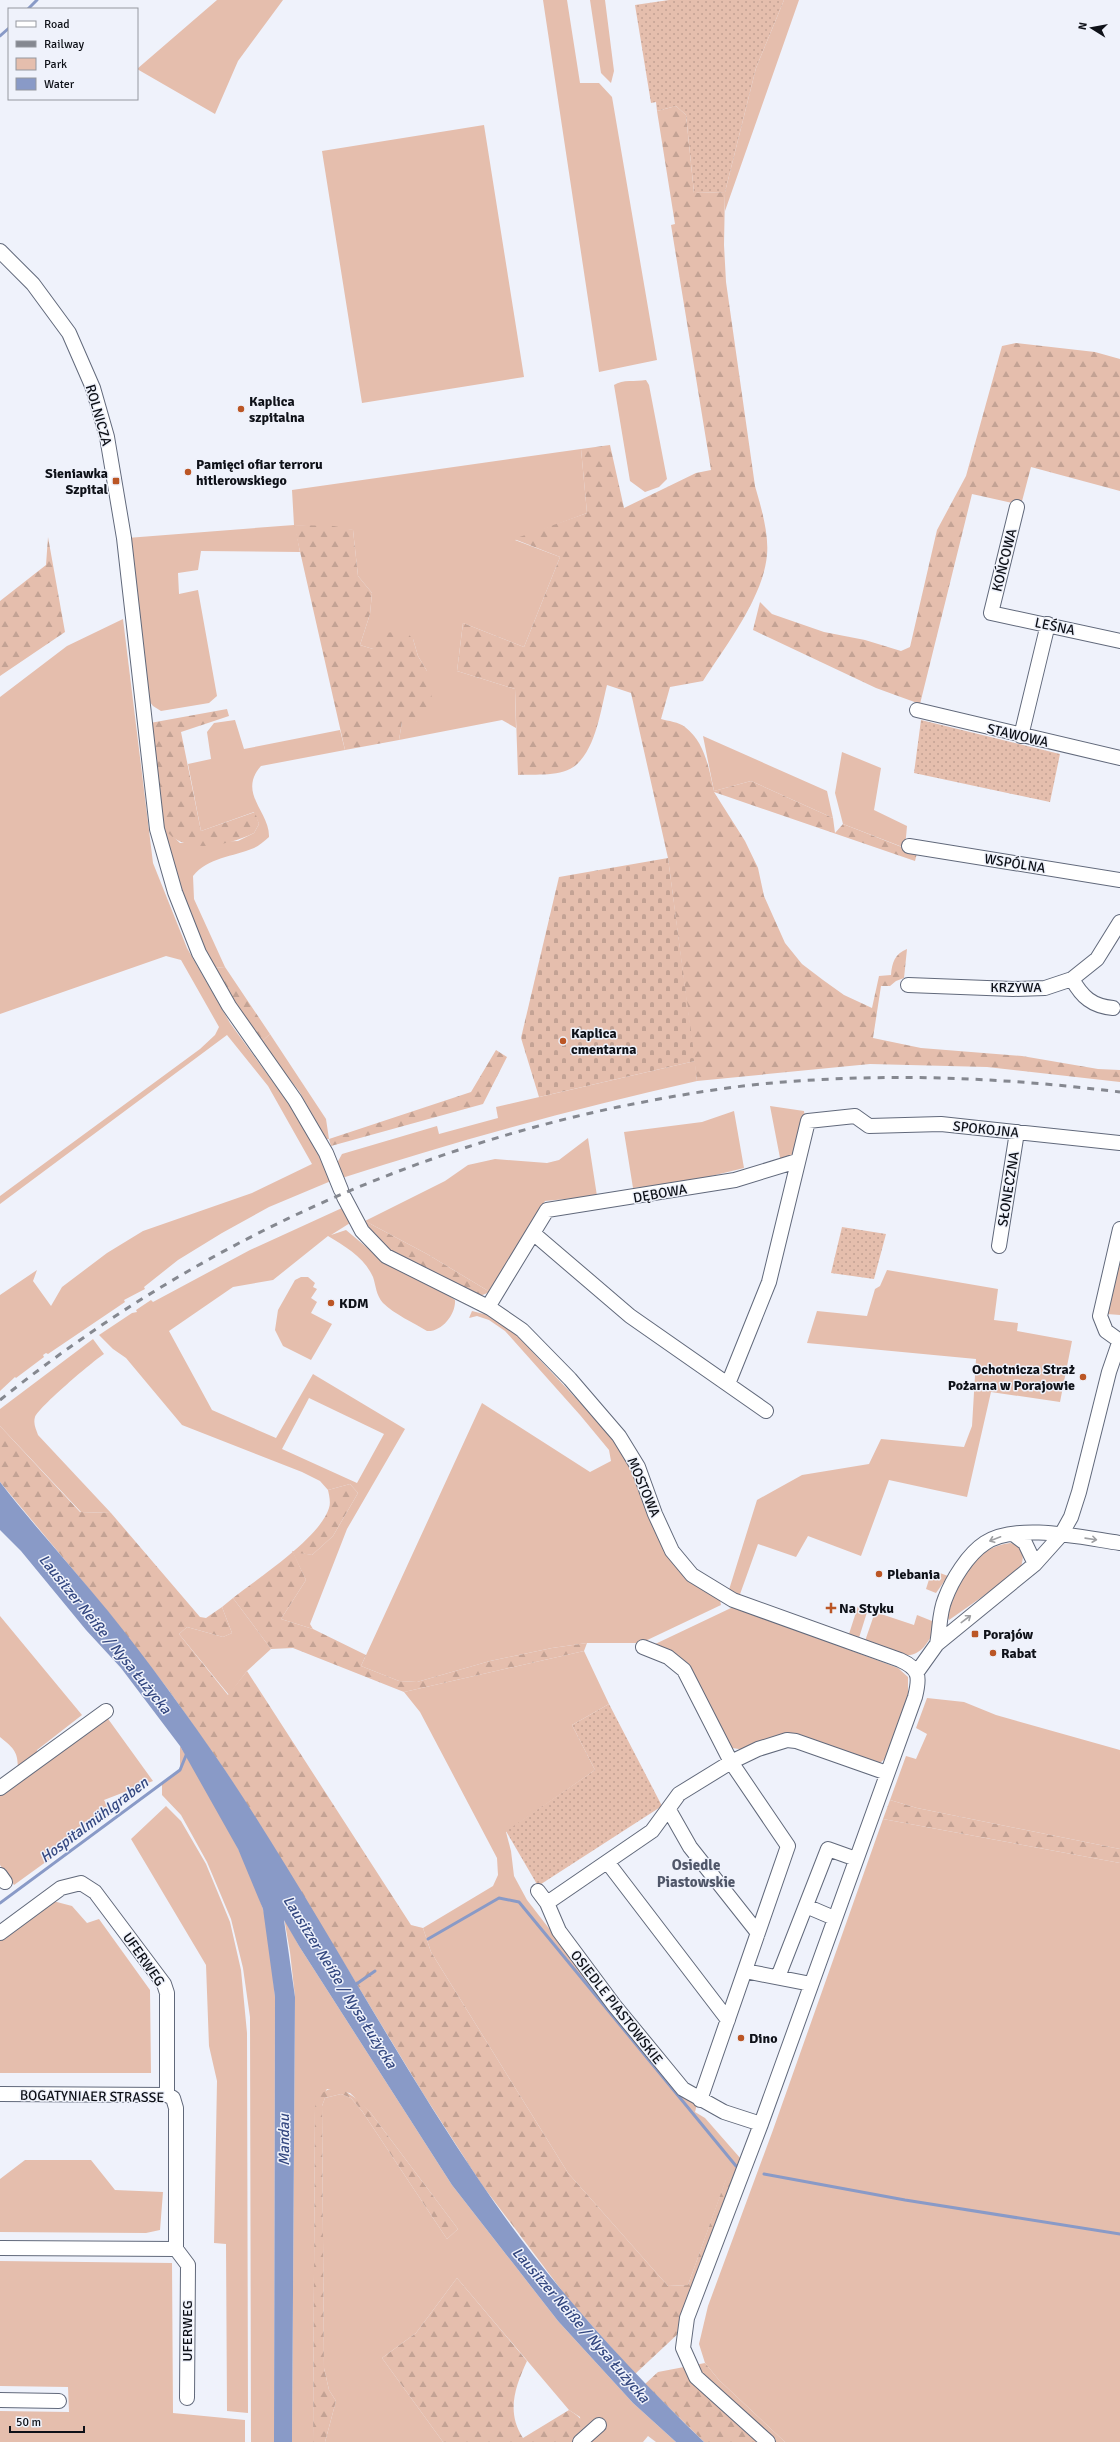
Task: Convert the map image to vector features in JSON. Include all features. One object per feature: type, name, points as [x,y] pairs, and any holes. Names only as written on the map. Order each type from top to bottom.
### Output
[{"type":"street","name":"ROLNICZA","points":[[0,252],[33,284],[69,333],[93,388],[107,437],[116,482],[157,829],[175,892],[199,953],[228,1006],[295,1100],[326,1153],[344,1198]]},
{"type":"street","name":"KOŃCOWA","points":[[991,613],[1017,507]]},
{"type":"street","name":"LEŚNA","points":[[991,613],[1048,624],[1120,641]]},
{"type":"street","points":[[1021,736],[1048,624]]},
{"type":"street","name":"STAWOWA","points":[[917,710],[1021,736],[1120,758]]},
{"type":"street","name":"WSPÓLNA","points":[[909,846],[1120,880]]},
{"type":"street","name":"KRZYWA","points":[[908,985],[1013,989],[1045,988],[1072,978],[1097,959],[1120,922]]},
{"type":"street","points":[[1072,978],[1079,992],[1088,1000],[1098,1006],[1113,1008]]},
{"type":"street","name":"SPOKOJNA","points":[[797,1161],[808,1121],[855,1116],[869,1126],[941,1124],[1120,1143]]},
{"type":"street","name":"SŁONECZNA","points":[[999,1246],[1017,1132]]},
{"type":"street","points":[[728,1384],[769,1282],[797,1161]]},
{"type":"street","name":"DĘBOWA","points":[[488,1307],[547,1210],[735,1180],[797,1161]]},
{"type":"street","name":"MOSTOWA","points":[[344,1198],[362,1231],[386,1256],[488,1307],[522,1330],[570,1379],[620,1436],[638,1467],[655,1514],[672,1551],[692,1575],[733,1600],[900,1660],[913,1666],[917,1672]]},
{"type":"street","points":[[768,2442],[696,2377],[684,2348],[687,2318],[761,2124],[834,1918],[915,1697],[918,1685],[917,1672],[937,1644],[1035,1564],[1061,1535],[1071,1517],[1079,1492],[1109,1372],[1120,1340],[1106,1331],[1100,1316],[1120,1229]]},
{"type":"street","points":[[533,1233],[630,1316],[766,1411]]},
{"type":"street","points":[[937,1644],[945,1599],[968,1559],[985,1543],[1013,1534],[1061,1535],[1120,1543]]},
{"type":"street","points":[[1013,1534],[1025,1543],[1035,1564]]},
{"type":"street","points":[[644,1647],[668,1657],[684,1670],[731,1762],[788,1846],[700,2100]]},
{"type":"street","points":[[0,1788],[106,1711]]},
{"type":"street","points":[[547,1904],[652,1831],[669,1810],[679,1794],[731,1762],[758,1749],[787,1740],[806,1744],[887,1773]]},
{"type":"street","points":[[669,1810],[690,1847],[758,1934]]},
{"type":"street","points":[[778,1977],[828,1849],[856,1859]]},
{"type":"street","points":[[608,1863],[728,2020]]},
{"type":"street","name":"UFERWEG","points":[[0,1933],[62,1888],[81,1883],[96,1892],[164,1984],[167,1993],[167,2095]]},
{"type":"street","name":"OSIEDLE PIASTOWSKIE","points":[[538,1891],[547,1904],[559,1931],[614,2005],[683,2089],[700,2100],[724,2112],[761,2124]]},
{"type":"street","points":[[806,1906],[834,1918]]},
{"type":"street","points":[[745,1971],[811,1984]]},
{"type":"street","name":"BOGATYNIAER STRASSE","points":[[0,2094],[167,2095],[173,2098],[176,2108],[176,2249]]},
{"type":"street","points":[[0,2248],[176,2249]]},
{"type":"street","name":"UFERWEG","points":[[176,2249],[188,2264],[187,2398]]},
{"type":"street","points":[[0,2400],[59,2401]]},
{"type":"street","points":[[580,2442],[599,2424]]},
{"type":"green space","points":[[217,0],[283,0],[238,61],[215,114],[138,70]]},
{"type":"green space","points":[[543,0],[567,0],[580,83],[599,83],[612,97],[657,360],[599,372]]},
{"type":"green space","points":[[590,0],[605,0],[614,71],[611,83],[601,73]]},
{"type":"green space","points":[[669,0],[784,0],[756,68],[725,192],[694,193],[686,115],[676,106],[657,111],[656,102],[651,103],[635,5]]},
{"type":"green space","points":[[784,0],[799,0],[725,211],[725,192],[756,68]]},
{"type":"green space","points":[[676,106],[686,115],[694,193],[725,192],[724,245],[726,282],[755,486],[767,538],[767,555],[759,588],[732,637],[703,681],[670,687],[661,719],[683,725],[692,733],[702,748],[714,791],[751,781],[833,818],[835,833],[843,824],[917,853],[915,861],[714,792],[745,841],[758,868],[764,896],[785,943],[802,964],[844,995],[872,1008],[879,976],[891,975],[892,966],[895,959],[900,953],[907,949],[904,978],[896,981],[890,986],[881,986],[873,1038],[921,1048],[1022,1056],[1098,1069],[1120,1070],[1120,1082],[987,1067],[870,1064],[697,1081],[668,858],[631,693],[607,685],[593,739],[583,758],[576,765],[570,769],[556,773],[518,775],[515,689],[457,671],[463,623],[524,647],[560,557],[514,539],[587,513],[581,449],[610,445],[624,508],[696,473],[711,470],[671,225],[675,224],[657,111]]},
{"type":"green space","points":[[484,125],[524,377],[362,403],[322,151]]},
{"type":"green space","points":[[1016,343],[1095,352],[1120,359],[1120,491],[1031,467],[1021,505],[972,494],[920,704],[876,688],[753,630],[760,602],[772,614],[824,632],[865,640],[901,651],[910,647],[937,530],[966,476],[1002,346]]},
{"type":"green space","points":[[646,380],[649,385],[667,479],[659,487],[645,492],[630,481],[614,385],[625,381]]},
{"type":"green space","points":[[581,449],[587,513],[515,540],[560,557],[524,647],[463,623],[457,671],[515,689],[516,728],[502,720],[399,740],[402,722],[416,722],[427,671],[418,656],[413,639],[373,649],[360,645],[370,614],[372,593],[358,576],[353,530],[295,525],[300,552],[201,551],[198,570],[178,573],[179,594],[198,590],[217,696],[209,703],[161,711],[153,706],[146,697],[127,538],[294,525],[292,490]]},
{"type":"green space","points":[[294,525],[334,526],[353,530],[358,576],[372,593],[370,614],[360,645],[373,649],[383,633],[405,631],[413,639],[418,656],[427,671],[432,699],[428,714],[416,722],[402,722],[399,740],[345,750]]},
{"type":"green space","points":[[48,537],[65,632],[0,676],[0,601],[46,565]]},
{"type":"green space","points":[[123,619],[153,863],[187,948],[230,1023],[302,1122],[331,1181],[269,1207],[178,1260],[144,1287],[145,1289],[124,1300],[125,1302],[48,1354],[46,1353],[43,1355],[44,1357],[16,1378],[15,1377],[0,1391],[0,1295],[37,1270],[33,1281],[51,1306],[62,1287],[107,1253],[143,1231],[252,1193],[312,1164],[268,1086],[227,1035],[0,1204],[0,1196],[200,1049],[215,1035],[219,1027],[181,960],[166,956],[0,1014],[0,697],[67,646]]},
{"type":"green space","points":[[227,709],[229,716],[181,732],[201,831],[255,812],[259,824],[254,833],[220,844],[207,846],[183,843],[173,837],[164,828],[162,822],[150,723]]},
{"type":"green space","points":[[235,720],[244,749],[340,730],[345,750],[261,766],[254,776],[252,785],[253,794],[265,819],[269,837],[254,848],[213,861],[193,876],[194,899],[225,967],[212,968],[179,891],[164,828],[180,843],[238,841],[254,833],[259,824],[254,812],[201,831],[188,764],[211,759],[207,732],[214,723]]},
{"type":"green space","points":[[921,720],[1060,754],[1050,802],[914,773]]},
{"type":"green space","points":[[703,736],[827,791],[833,818],[751,781],[714,791]]},
{"type":"green space","points":[[842,752],[881,768],[874,810],[907,826],[905,848],[843,824],[835,793]]},
{"type":"green space","points":[[668,858],[695,1061],[539,1097],[521,1038],[559,877]]},
{"type":"green space","points":[[225,967],[270,1034],[260,1043],[212,968]]},
{"type":"green space","points":[[270,1034],[326,1119],[329,1139],[326,1139],[299,1091],[260,1043]]},
{"type":"green space","points":[[496,1050],[507,1057],[483,1104],[331,1146],[329,1139],[471,1092]]},
{"type":"green space","points":[[695,1061],[697,1081],[518,1125],[342,1178],[336,1165],[342,1154],[437,1126],[439,1134],[498,1118],[496,1107]]},
{"type":"green space","points":[[770,1106],[804,1111],[805,1121],[795,1159],[781,1163]]},
{"type":"green space","points":[[734,1111],[744,1168],[683,1183],[633,1188],[624,1132],[702,1122]]},
{"type":"green space","points":[[588,1138],[597,1196],[545,1201],[527,1234],[490,1292],[427,1254],[365,1221],[445,1181],[468,1165],[495,1159],[547,1163],[559,1160]]},
{"type":"green space","points":[[342,1208],[350,1223],[331,1235],[346,1230],[383,1261],[433,1285],[455,1300],[453,1311],[447,1321],[438,1329],[427,1331],[398,1315],[383,1303],[378,1294],[373,1277],[365,1264],[354,1253],[328,1236],[273,1280],[233,1287],[169,1331],[212,1410],[276,1438],[313,1374],[405,1429],[347,1529],[310,1624],[313,1629],[281,1619],[306,1580],[292,1551],[312,1555],[333,1536],[358,1493],[350,1484],[328,1490],[320,1481],[302,1472],[182,1425],[126,1358],[113,1349],[99,1335],[132,1313],[137,1312],[136,1310],[151,1300],[153,1302],[250,1250]],"holes":[[[309,1398],[384,1434],[357,1483],[282,1449]]]},
{"type":"green space","points":[[365,1221],[427,1254],[490,1292],[480,1296],[397,1255],[371,1233]]},
{"type":"green space","points":[[842,1227],[886,1234],[874,1279],[831,1273]]},
{"type":"green space","points":[[1120,1250],[1120,1315],[1107,1314]]},
{"type":"green space","points":[[887,1270],[998,1289],[994,1320],[1018,1323],[1017,1331],[1072,1341],[1060,1402],[991,1392],[967,1497],[889,1480],[861,1556],[808,1536],[796,1557],[758,1544],[739,1597],[728,1593],[757,1500],[802,1475],[869,1464],[881,1439],[964,1447],[972,1426],[976,1359],[807,1343],[817,1311],[867,1316],[875,1289],[880,1286]]},
{"type":"green space","points":[[301,1277],[308,1277],[315,1283],[313,1287],[317,1289],[311,1298],[317,1302],[311,1313],[332,1324],[311,1360],[283,1346],[275,1330],[278,1310],[295,1280]]},
{"type":"green space","points":[[472,1311],[492,1316],[510,1328],[603,1427],[624,1454],[652,1516],[720,1599],[721,1605],[641,1643],[587,1643],[552,1648],[490,1661],[417,1682],[399,1681],[361,1666],[482,1403],[590,1472],[611,1461],[609,1450],[505,1331],[489,1320],[477,1316],[469,1318]]},
{"type":"green space","points":[[93,1339],[104,1354],[78,1374],[46,1404],[34,1420],[38,1435],[111,1513],[81,1512],[0,1426],[0,1409]]},
{"type":"green space","points":[[0,1426],[80,1512],[111,1513],[200,1617],[206,1618],[222,1607],[232,1633],[223,1637],[187,1627],[179,1634],[228,1695],[247,1671],[411,1925],[423,1928],[431,1952],[568,2173],[668,2286],[688,2285],[726,2179],[736,2174],[681,2331],[635,2374],[569,2300],[482,2185],[424,2095],[265,1833],[226,1772],[170,1692],[109,1613],[0,1482]]},
{"type":"green space","points":[[350,1484],[358,1493],[333,1536],[312,1555],[293,1552],[306,1580],[281,1619],[313,1629],[366,1655],[361,1666],[399,1681],[417,1682],[490,1661],[552,1648],[587,1643],[584,1651],[404,1692],[293,1648],[271,1649],[233,1598],[287,1557],[314,1532],[323,1520],[330,1506],[328,1490]]},
{"type":"green space","points":[[1010,1543],[1019,1547],[1021,1550],[1023,1558],[1019,1571],[949,1620],[947,1616],[951,1604],[969,1569],[977,1559],[986,1552],[997,1546]]},
{"type":"green space","points":[[932,1570],[948,1576],[936,1593],[926,1589]]},
{"type":"green space","points":[[233,1598],[271,1649],[247,1671],[229,1695],[179,1634],[187,1627],[223,1637],[232,1633],[222,1607]]},
{"type":"green space","points":[[858,1606],[868,1609],[858,1641],[849,1634]]},
{"type":"green space","points":[[731,1608],[737,1608],[898,1668],[908,1677],[908,1699],[889,1755],[880,1763],[801,1738],[746,1750],[732,1748],[685,1663],[651,1646]]},
{"type":"green space","points":[[875,1612],[914,1625],[917,1615],[937,1623],[930,1638],[916,1653],[899,1655],[864,1644]]},
{"type":"green space","points":[[0,1616],[82,1715],[37,1750],[36,1759],[18,1771],[15,1751],[0,1737]]},
{"type":"green space","points":[[584,1651],[609,1704],[572,1725],[595,1770],[506,1832],[511,1851],[514,1876],[527,1900],[595,1988],[697,2104],[695,2112],[705,2118],[741,2159],[736,2174],[726,2180],[688,2285],[668,2286],[568,2173],[431,1952],[423,1928],[493,1886],[498,1875],[497,1858],[420,1712],[404,1692]]},
{"type":"green space","points":[[927,1698],[964,1702],[996,1715],[1120,1750],[1120,1849],[917,1808],[890,1800],[906,1756],[916,1759],[927,1734],[916,1728]]},
{"type":"green space","points":[[609,1704],[662,1806],[538,1886],[506,1831],[595,1770],[572,1725]]},
{"type":"green space","points":[[106,1716],[153,1781],[104,1800],[112,1814],[14,1885],[0,1865],[0,1793]]},
{"type":"green space","points":[[180,1746],[204,1785],[247,1867],[263,1909],[270,1942],[275,1997],[274,2442],[251,2442],[250,2017],[243,1968],[231,1919],[207,1862],[181,1815],[162,1795],[162,1784],[180,1770]]},
{"type":"green space","points":[[890,1800],[917,1808],[1120,1849],[1120,1863],[883,1819]]},
{"type":"green space","points":[[166,1806],[181,1821],[206,1864],[230,1922],[241,1970],[247,2033],[248,2413],[227,2411],[226,2244],[214,2243],[217,2081],[209,2046],[206,1965],[131,1839]]},
{"type":"green space","points":[[883,1819],[1120,1863],[1120,2442],[785,2442],[719,2380],[705,2363],[699,2344],[708,2306],[773,2130]]},
{"type":"green space","points":[[53,1901],[72,1906],[87,1923],[99,1919],[150,1990],[151,2073],[0,2073],[0,1940]]},
{"type":"green space","points":[[284,1918],[299,1946],[452,2185],[558,2321],[633,2403],[676,2442],[656,2442],[648,2436],[643,2442],[582,2442],[580,2417],[569,2410],[457,2278],[416,2333],[382,2358],[443,2442],[325,2442],[336,2401],[329,2390],[324,2368],[322,2106],[325,2098],[341,2094],[351,2098],[362,2111],[447,2239],[458,2229],[370,2112],[350,2093],[327,2089],[315,2107],[313,2442],[292,2442],[295,1997],[290,1952]]},
{"type":"green space","points":[[340,2088],[360,2101],[370,2112],[458,2229],[447,2239],[362,2111],[351,2098],[341,2094],[325,2098],[322,2106],[324,2368],[329,2390],[336,2401],[325,2442],[313,2442],[315,2107],[323,2092],[330,2089]]},
{"type":"green space","points":[[25,2160],[91,2160],[115,2190],[163,2192],[160,2230],[146,2233],[0,2232],[0,2179]]},
{"type":"green space","points":[[0,2261],[172,2263],[173,2413],[245,2420],[245,2442],[0,2442],[0,2411],[69,2412],[68,2387],[0,2386]]},
{"type":"green space","points":[[457,2278],[527,2361],[519,2380],[514,2400],[515,2419],[523,2438],[569,2410],[583,2423],[584,2431],[582,2442],[443,2442],[382,2358],[416,2333]]},
{"type":"green space","points":[[705,2363],[719,2380],[785,2442],[704,2442],[645,2384],[658,2372]]},
{"type":"water","points":[[0,1482],[123,1630],[168,1689],[225,1770],[290,1873],[415,2081],[481,2183],[506,2218],[558,2286],[614,2350],[704,2442],[676,2442],[633,2403],[558,2321],[452,2185],[299,1946],[284,1920],[295,1997],[292,2442],[274,2442],[275,1997],[263,1909],[238,1849],[180,1746],[121,1668],[86,1630],[21,1551],[0,1530]]},
{"type":"waterway","points":[[29,8],[37,0]]},
{"type":"waterway","points":[[0,36],[8,29]]},
{"type":"waterway","name":"Hospitalmühlgraben","points":[[0,1903],[180,1770],[187,1753]]},
{"type":"waterway","points":[[428,1939],[499,1898],[519,1902],[736,2166]]},
{"type":"waterway","name":"Lausitzer Neiße / Nysa Łużycka","points":[[355,1985],[375,1971]]},
{"type":"waterway","points":[[764,2174],[905,2200],[1120,2234]]},
{"type":"railway","points":[[0,1400],[69,1347],[141,1299],[215,1256],[292,1217],[370,1182],[451,1152],[533,1127],[618,1107],[701,1092],[743,1086],[826,1079],[952,1078],[1036,1083],[1120,1092]]},
{"type":"place","name":"Kaplica szpitalna","points":[[241,409]]},
{"type":"place","name":"Pamięci ofiar terroru hitlerowskiego","points":[[188,472]]},
{"type":"place","name":"Sieniawka Szpital","points":[[116,481]]},
{"type":"place","name":"Kaplica cmentarna","points":[[563,1041]]},
{"type":"place","name":"KDM","points":[[331,1303]]},
{"type":"place","name":"Ochotnicza Straż Pożarna w Porajowie","points":[[1083,1377]]},
{"type":"place","name":"Plebania","points":[[879,1574]]},
{"type":"place","name":"Na Styku","points":[[831,1608]]},
{"type":"place","name":"Porajów","points":[[975,1634]]},
{"type":"place","name":"Rabat","points":[[993,1653]]},
{"type":"place","name":"Dino","points":[[741,2038]]},
{"type":"district","name":"Osiedle Piastowskie","points":[[696,1874]]},
{"type":"water label","name":"Mandau","points":[[284,2140]]}]
